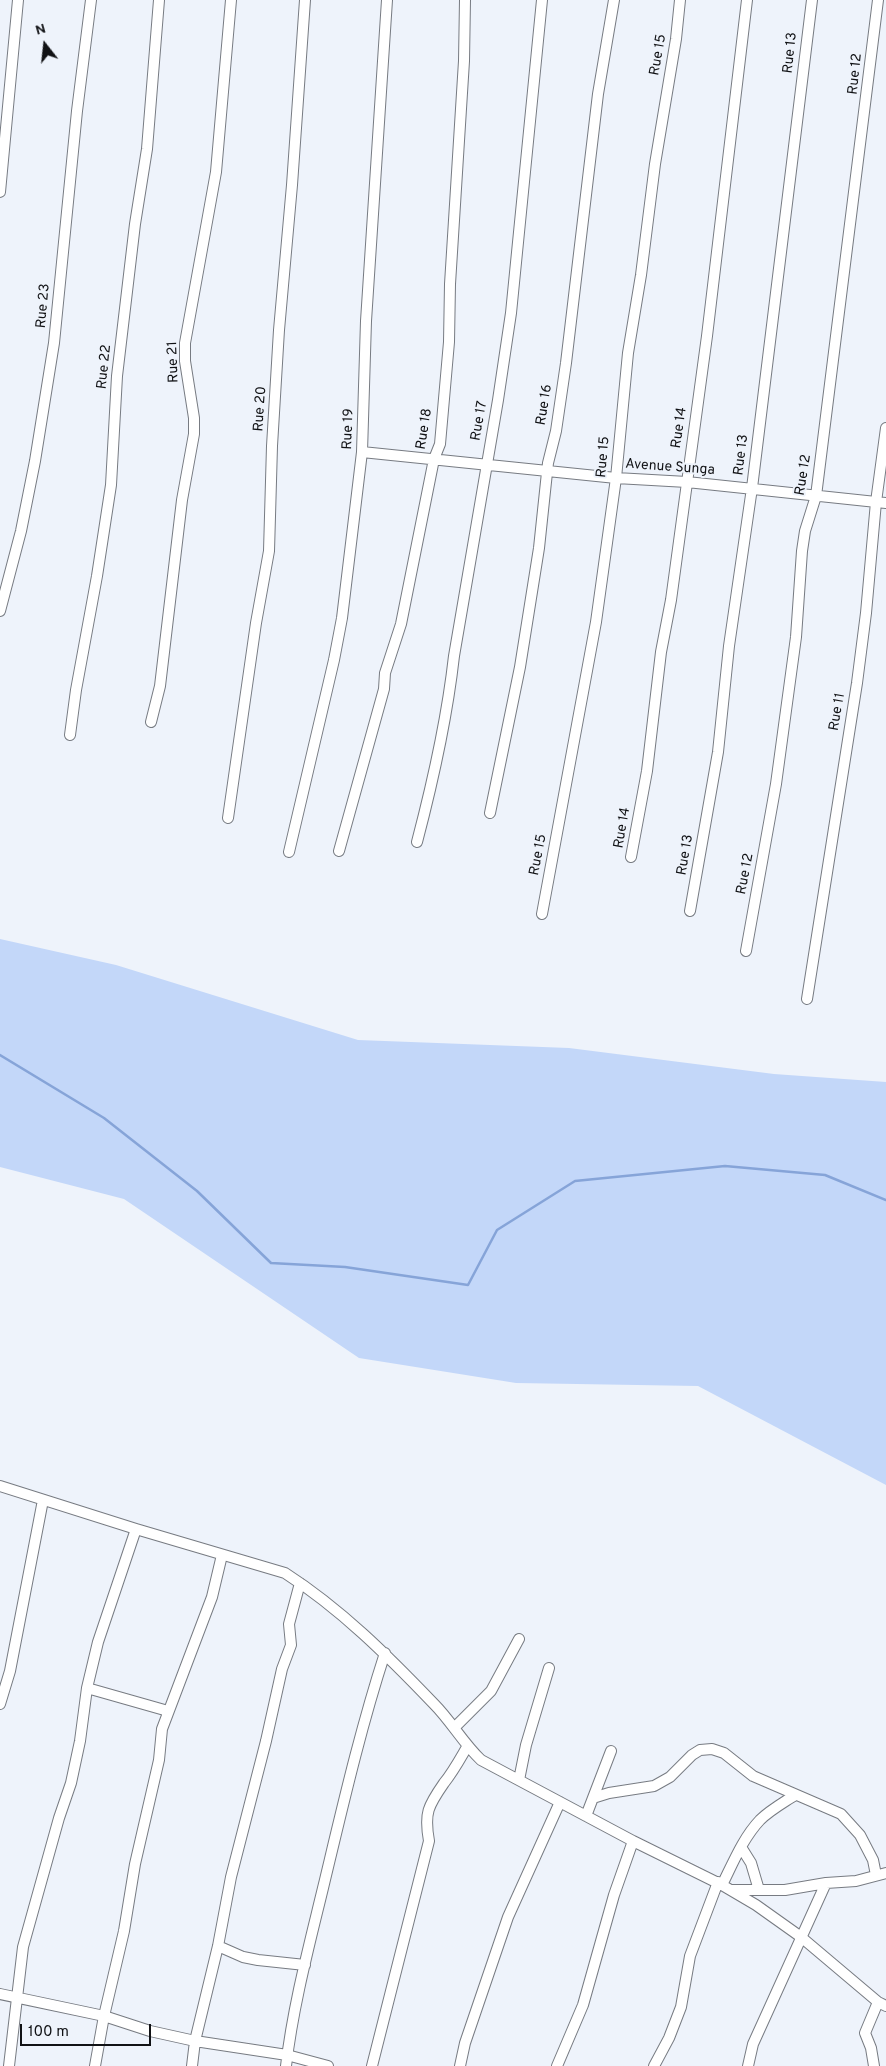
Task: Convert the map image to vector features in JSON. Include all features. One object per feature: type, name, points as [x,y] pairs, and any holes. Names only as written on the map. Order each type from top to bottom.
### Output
[{"type":"street","points":[[0,192],[18,0]]},
{"type":"street","name":"Rue 23","points":[[0,611],[21,531],[35,461],[54,343],[77,111],[91,0]]},
{"type":"street","name":"Rue 22","points":[[70,735],[76,690],[109,504],[117,376],[135,224],[147,149],[159,0]]},
{"type":"street","name":"Rue 21","points":[[151,722],[160,686],[182,500],[194,434],[194,418],[185,361],[185,342],[216,172],[231,0]]},
{"type":"street","name":"Rue 20","points":[[228,818],[256,623],[269,552],[272,446],[279,330],[292,185],[305,0]]},
{"type":"street","name":"Rue 19","points":[[289,852],[342,618],[362,452],[366,321],[387,0]]},
{"type":"street","name":"Rue 18","points":[[339,851],[384,689],[386,673],[401,624],[434,459],[440,444],[449,342],[450,284],[464,61],[465,0]]},
{"type":"street","name":"Rue 17","points":[[418,842],[442,741],[511,313],[542,0]]},
{"type":"street","name":"Rue 16","points":[[490,813],[520,667],[524,630],[539,548],[548,471],[565,371],[598,94],[614,0]]},
{"type":"street","name":"Rue 15","points":[[542,914],[596,622],[616,478],[628,353],[641,275],[654,164],[676,39],[680,0]]},
{"type":"street","name":"Rue 14","points":[[631,858],[647,771],[661,652],[672,600],[726,181],[747,0]]},
{"type":"street","name":"Rue 13","points":[[690,911],[718,752],[729,646],[752,488],[812,0]]},
{"type":"street","points":[[879,0],[886,1]]},
{"type":"street","name":"Rue 12","points":[[746,951],[776,784],[796,637],[803,544],[816,496],[879,0]]},
{"type":"street","name":"Rue 11","points":[[807,999],[858,673],[881,502],[886,428]]},
{"type":"street","name":"Avenue Sunga","points":[[362,452],[616,478],[752,488],[881,502]]},
{"type":"street","points":[[0,1486],[285,1573],[300,1583],[385,1653],[435,1704],[467,1747],[481,1760],[633,1841],[720,1884],[756,1905],[801,1937],[882,2004],[865,2033],[871,2048],[874,2066]]},
{"type":"street","points":[[0,1704],[10,1671],[42,1500]]},
{"type":"street","points":[[9,2066],[23,1947],[59,1818],[71,1784],[80,1741],[87,1688],[98,1642],[136,1529]]},
{"type":"street","points":[[95,2066],[104,2016],[124,1931],[135,1864],[160,1760],[162,1729],[212,1597],[222,1555]]},
{"type":"street","points":[[192,2066],[195,2041],[218,1946],[231,1877],[282,1669],[292,1645],[289,1624],[300,1583]]},
{"type":"street","points":[[454,1728],[491,1691],[518,1638]]},
{"type":"street","points":[[286,2066],[305,1965],[364,1718],[385,1653]]},
{"type":"street","points":[[519,1780],[526,1745],[549,1668]]},
{"type":"street","points":[[87,1688],[168,1711]]},
{"type":"street","points":[[372,2066],[429,1841],[426,1826],[428,1809],[434,1795],[467,1747]]},
{"type":"street","points":[[593,1798],[609,1793],[654,1786],[670,1777],[692,1755],[700,1750],[712,1749],[724,1752],[753,1776],[841,1814],[860,1835],[881,1874],[856,1881],[826,1883],[785,1890],[731,1890]]},
{"type":"street","points":[[586,1816],[611,1751]]},
{"type":"street","points":[[654,2066],[669,2038],[682,2007],[690,1956],[720,1884],[759,1821],[774,1808],[795,1795]]},
{"type":"street","points":[[460,2066],[465,2043],[508,1917],[560,1802]]},
{"type":"street","points":[[557,2066],[583,2005],[614,1895],[633,1841]]},
{"type":"street","points":[[742,1847],[751,1862],[759,1890]]},
{"type":"street","points":[[748,2066],[753,2044],[826,1883]]},
{"type":"street","points":[[218,1946],[243,1957],[305,1965]]},
{"type":"street","points":[[0,1994],[104,2016],[150,2031],[195,2041],[287,2055],[328,2066]]},
{"type":"shaded area","points":[[0,939],[116,965],[358,1040],[569,1048],[774,1074],[886,1082],[886,1485],[698,1386],[516,1383],[359,1358],[124,1199],[0,1167]]},
{"type":"waterway","points":[[0,1055],[104,1118],[197,1191],[271,1263],[345,1267],[468,1285],[497,1230],[575,1181],[725,1166],[825,1175],[886,1200]]}]
